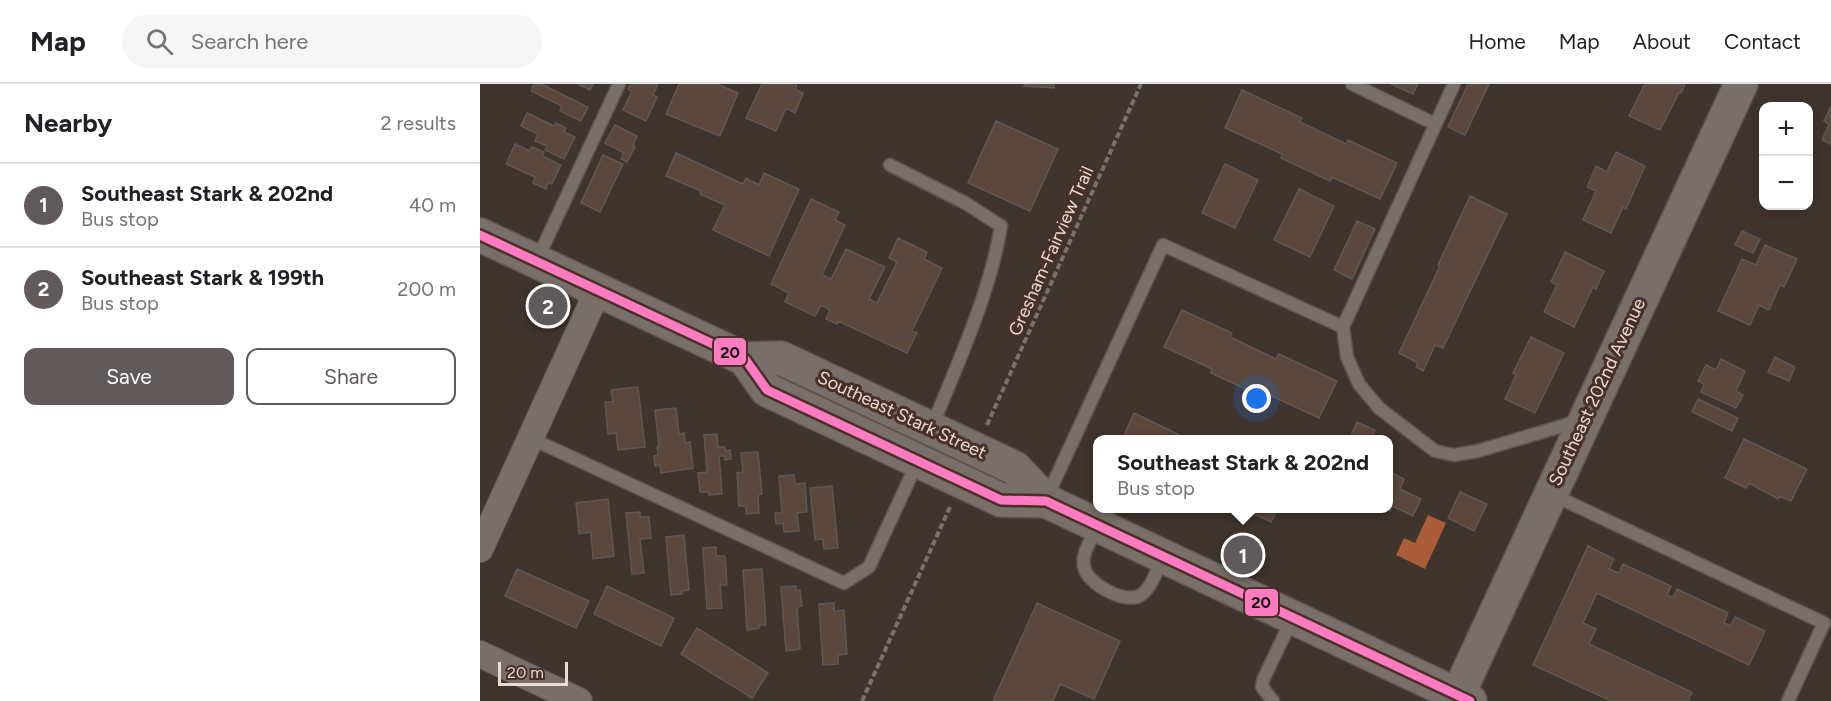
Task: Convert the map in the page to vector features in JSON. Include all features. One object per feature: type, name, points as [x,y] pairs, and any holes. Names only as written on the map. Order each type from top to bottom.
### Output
[{"type":"main road","name":"Southeast 202nd Avenue","points":[[1461,699],[1550,494],[1741,84]]},
{"type":"main road","name":"Southeast Stark Street","points":[[480,235],[745,359],[781,358],[931,428],[1015,468],[1046,501],[1461,699]]},
{"type":"main road","name":"Southeast Stark Street","points":[[745,359],[767,390],[1001,500],[1046,501]]},
{"type":"street","points":[[480,549],[598,290]]},
{"type":"street","points":[[480,654],[579,701]]},
{"type":"lane","points":[[537,261],[619,84]]},
{"type":"lane","points":[[1352,84],[1435,124]]},
{"type":"lane","points":[[1454,84],[1343,327],[1347,357],[1359,384],[1379,408],[1435,451],[1454,455],[1478,451],[1585,419]]},
{"type":"lane","points":[[890,165],[967,204],[1001,226],[993,267],[979,310],[931,428]]},
{"type":"lane","points":[[1046,501],[1163,245],[1343,327]]},
{"type":"lane","points":[[530,438],[844,583],[869,567],[918,461]]},
{"type":"lane","points":[[1550,494],[1824,623],[1788,701]]},
{"type":"lane","points":[[1097,526],[1083,565],[1087,575],[1094,583],[1109,591],[1131,598],[1140,596],[1148,588],[1163,556]]},
{"type":"lane","points":[[1273,701],[1263,687],[1263,680],[1292,618]]},
{"type":"path","name":"Gresham-Fairview Trail","points":[[985,429],[1141,84]]},
{"type":"path","points":[[862,701],[954,498]]},
{"type":"shaded area","points":[[1428,515],[1446,523],[1425,569],[1396,555],[1404,538],[1415,543]]},
{"type":"building","points":[[534,84],[541,84],[588,107],[581,121],[560,111],[562,106],[531,91]]},
{"type":"building","points":[[578,84],[593,84],[590,90]]},
{"type":"building","points":[[631,84],[658,84],[653,95],[657,97],[646,121],[623,110],[632,91],[628,89]]},
{"type":"building","points":[[679,84],[717,84],[738,93],[720,136],[666,114]]},
{"type":"building","points":[[762,84],[797,84],[795,89],[803,93],[795,113],[786,108],[776,131],[746,118]]},
{"type":"building","points":[[1025,84],[1054,84],[1054,88],[1024,86]]},
{"type":"building","points":[[1391,84],[1418,84],[1413,94]]},
{"type":"building","points":[[1468,84],[1489,84],[1465,135],[1448,127]]},
{"type":"building","points":[[1645,84],[1685,84],[1660,130],[1629,116]]},
{"type":"building","points":[[1242,90],[1302,118],[1300,122],[1346,144],[1348,140],[1397,163],[1380,199],[1332,177],[1330,181],[1281,158],[1282,154],[1225,128]]},
{"type":"building","points":[[1831,106],[1831,144],[1822,140],[1829,124],[1824,121]]},
{"type":"building","points":[[527,113],[554,126],[556,123],[566,128],[564,132],[575,137],[564,159],[545,150],[547,146],[535,141],[538,134],[521,126]]},
{"type":"building","points":[[996,121],[1058,149],[1030,211],[968,183]]},
{"type":"building","points":[[615,125],[637,136],[633,145],[635,147],[627,162],[621,159],[624,153],[605,143]]},
{"type":"building","points":[[515,144],[530,151],[532,147],[544,152],[542,156],[561,165],[552,184],[548,182],[546,189],[533,183],[535,177],[506,164]]},
{"type":"building","points":[[1616,152],[1645,166],[1626,209],[1623,207],[1611,233],[1583,220],[1596,191],[1587,187],[1596,166],[1607,172]]},
{"type":"building","points":[[676,153],[743,184],[746,178],[759,185],[764,173],[799,189],[769,256],[713,230],[725,205],[700,194],[701,191],[666,176]]},
{"type":"building","points":[[603,155],[623,164],[600,212],[581,203]]},
{"type":"building","points":[[1225,164],[1258,180],[1235,228],[1202,213]]},
{"type":"building","points":[[1299,189],[1334,206],[1310,257],[1274,240]]},
{"type":"building","points":[[1470,196],[1507,214],[1443,348],[1435,345],[1423,371],[1416,367],[1418,363],[1399,353]]},
{"type":"building","points":[[811,199],[839,212],[835,220],[845,225],[822,275],[831,279],[846,249],[885,267],[869,299],[877,303],[897,262],[889,258],[898,238],[927,252],[924,259],[942,268],[912,331],[917,333],[907,353],[838,321],[837,324],[826,319],[830,310],[821,305],[815,316],[785,302],[789,293],[771,284]]},
{"type":"building","points":[[1357,221],[1375,229],[1352,279],[1334,270]]},
{"type":"building","points":[[1742,231],[1760,239],[1753,253],[1735,245]]},
{"type":"building","points":[[1765,245],[1797,259],[1784,287],[1780,285],[1769,310],[1759,305],[1750,325],[1718,311],[1742,259],[1756,265]]},
{"type":"building","points":[[1565,252],[1604,271],[1596,289],[1593,287],[1574,327],[1544,312],[1557,285],[1551,282]]},
{"type":"building","points":[[1182,310],[1232,333],[1230,337],[1276,359],[1279,354],[1337,381],[1319,418],[1263,392],[1261,396],[1211,373],[1212,369],[1164,347]]},
{"type":"building","points":[[1531,337],[1564,353],[1535,413],[1505,399],[1516,375],[1513,373]]},
{"type":"building","points":[[1775,357],[1795,367],[1789,381],[1768,372]]},
{"type":"building","points":[[1721,359],[1745,371],[1736,391],[1743,395],[1736,408],[1701,392],[1704,384],[1698,381],[1706,365],[1716,370]]},
{"type":"building","points":[[638,387],[645,447],[618,450],[616,433],[608,434],[605,402],[613,402],[611,390]]},
{"type":"building","points":[[1698,399],[1738,418],[1732,431],[1692,412]]},
{"type":"building","points":[[676,408],[679,434],[684,433],[685,443],[690,442],[693,468],[661,473],[660,465],[655,466],[654,456],[658,455],[657,447],[659,446],[655,410]]},
{"type":"building","points":[[1134,413],[1180,435],[1124,435]]},
{"type":"building","points":[[1357,422],[1375,430],[1372,435],[1351,435]]},
{"type":"building","points":[[717,434],[718,447],[725,447],[726,451],[730,450],[731,459],[725,460],[725,456],[719,456],[722,494],[709,495],[709,492],[700,492],[698,473],[707,472],[704,435]]},
{"type":"building","points":[[1744,439],[1807,469],[1791,501],[1779,496],[1778,499],[1749,483],[1746,488],[1725,478]]},
{"type":"building","points":[[758,452],[762,494],[758,495],[759,513],[746,514],[746,506],[739,506],[737,473],[743,472],[741,453]]},
{"type":"building","points":[[1393,473],[1404,479],[1400,489],[1421,499],[1413,516],[1393,506]]},
{"type":"building","points":[[794,475],[795,484],[805,483],[807,512],[797,513],[799,531],[784,532],[783,523],[776,524],[775,513],[782,513],[779,476]]},
{"type":"building","points":[[832,486],[838,548],[824,549],[823,539],[815,540],[810,488]]},
{"type":"building","points":[[1460,492],[1487,504],[1474,531],[1448,518]]},
{"type":"building","points":[[608,499],[614,556],[593,559],[591,532],[579,534],[576,503]]},
{"type":"building","points":[[640,512],[640,517],[649,517],[651,538],[640,539],[644,573],[632,574],[626,513]]},
{"type":"building","points":[[1252,513],[1276,513],[1271,522]]},
{"type":"building","points":[[684,535],[689,590],[682,591],[682,594],[671,595],[666,537]]},
{"type":"building","points":[[1588,546],[1614,559],[1609,569],[1619,573],[1623,564],[1671,586],[1667,595],[1673,598],[1677,589],[1728,613],[1724,623],[1731,626],[1735,617],[1765,631],[1749,665],[1597,593],[1583,623],[1596,629],[1589,644],[1692,692],[1688,701],[1611,701],[1533,665]]},
{"type":"building","points":[[716,547],[716,556],[725,556],[727,585],[720,585],[722,608],[707,609],[703,548]]},
{"type":"building","points":[[517,569],[589,601],[576,628],[505,596]]},
{"type":"building","points":[[762,569],[766,625],[747,630],[743,570]]},
{"type":"building","points":[[607,586],[674,618],[661,646],[594,614]]},
{"type":"building","points":[[796,586],[796,591],[800,590],[802,606],[797,607],[800,649],[786,651],[781,587]]},
{"type":"building","points":[[834,603],[834,611],[844,610],[847,654],[838,655],[838,664],[823,665],[819,604]]},
{"type":"building","points":[[1037,603],[1120,641],[1094,699],[1060,684],[1053,701],[993,701]]},
{"type":"building","points":[[697,628],[768,673],[752,698],[681,654]]},
{"type":"transit line","name":"20","points":[[480,235],[745,359],[767,390],[1001,500],[1046,501],[1470,701]]},
{"type":"place","name":"Southeast Stark & 199th","points":[[548,306]]},
{"type":"place","name":"Southeast Stark & 202nd","points":[[1243,555]]}]
